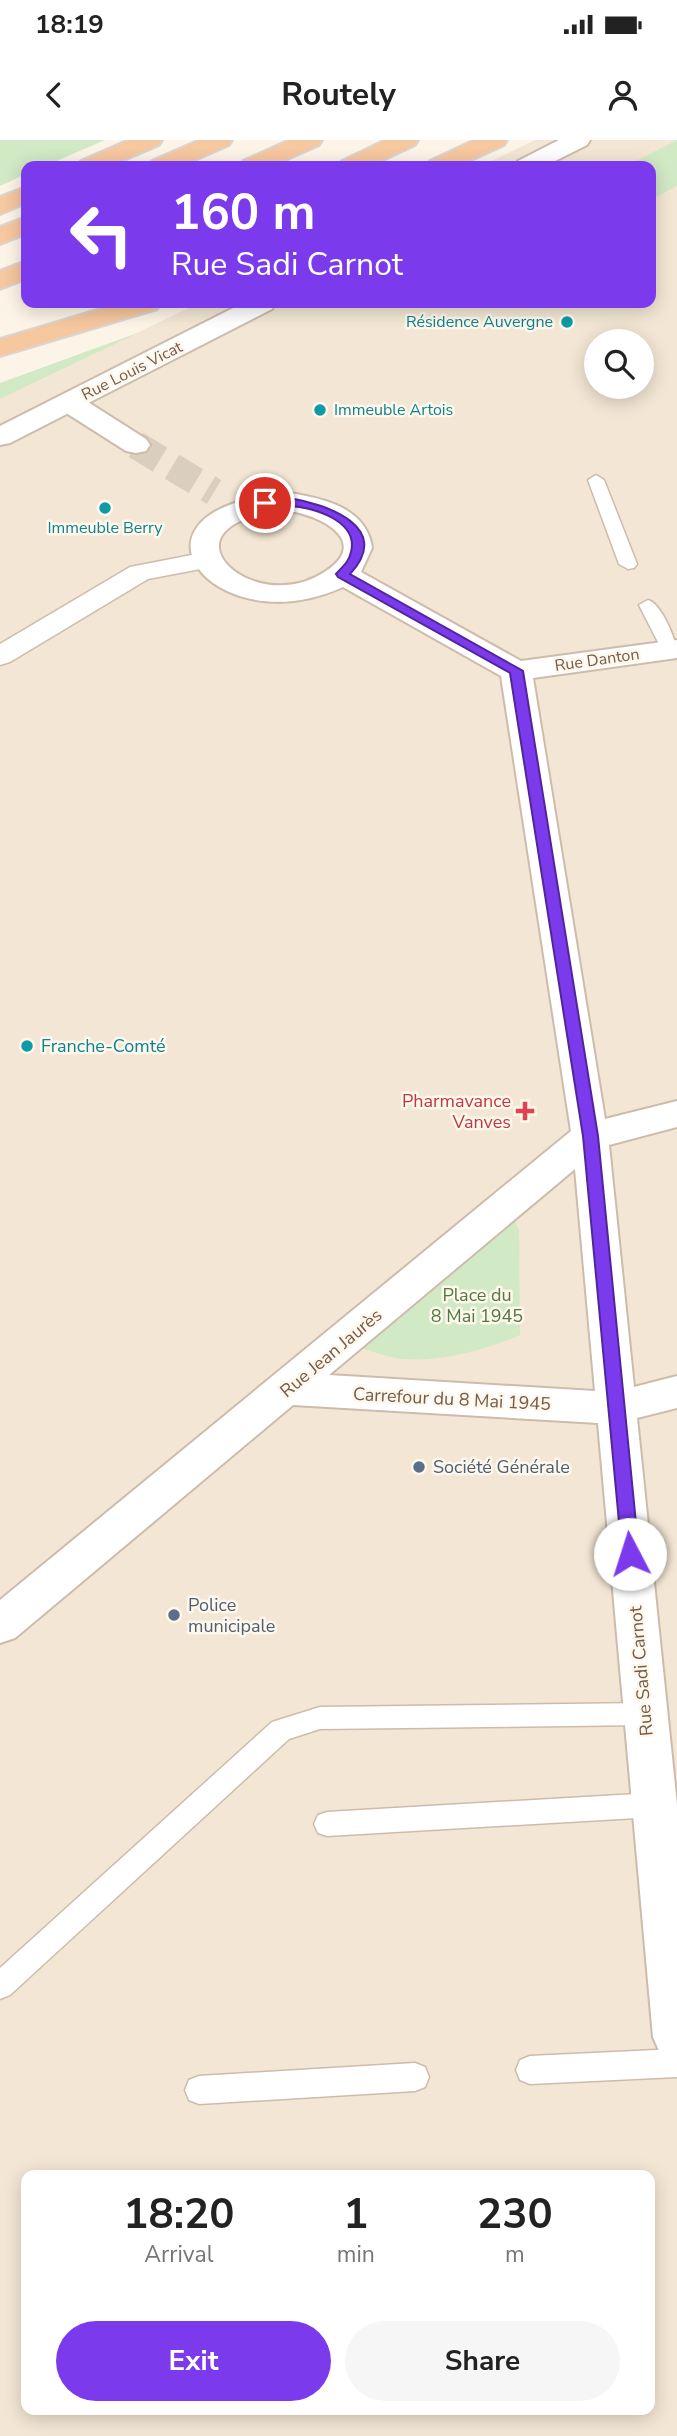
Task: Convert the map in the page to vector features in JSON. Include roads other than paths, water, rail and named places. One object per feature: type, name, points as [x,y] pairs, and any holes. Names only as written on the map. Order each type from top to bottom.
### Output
[{"type":"highway","points":[[102,161],[150,140]]},
{"type":"highway","points":[[172,161],[220,140]]},
{"type":"highway","points":[[264,161],[310,140]]},
{"type":"highway","points":[[362,161],[406,140]]},
{"type":"highway","points":[[450,161],[495,140]]},
{"type":"highway","points":[[0,206],[21,196]]},
{"type":"highway","points":[[0,236],[21,227]]},
{"type":"highway","points":[[0,281],[21,271]]},
{"type":"highway","points":[[0,333],[52,308]]},
{"type":"highway","points":[[0,348],[132,308]]},
{"type":"street","points":[[537,161],[578,140]]},
{"type":"street","name":"Rue Louis Vicat","points":[[0,437],[253,308]]},
{"type":"street","points":[[69,403],[136,445]]},
{"type":"street","points":[[214,492],[241,509]]},
{"type":"street","points":[[289,502],[313,505],[334,514],[349,525],[357,537],[358,550],[354,563],[325,585],[303,591],[254,591],[233,584],[217,573],[207,560],[204,545],[210,531],[222,518],[241,509],[265,503],[289,502]]},
{"type":"street","points":[[0,656],[140,573],[207,560]]},
{"type":"street","points":[[342,574],[516,671]]},
{"type":"street","name":"Rue Danton","points":[[516,671],[674,650]]},
{"type":"street","name":"Rue Sadi Carnot","points":[[516,671],[590,1136],[677,2038]]},
{"type":"street","name":"Rue Jean Jaurès","points":[[0,1625],[590,1136],[677,1114]]},
{"type":"street","name":"Carrefour du 8 Mai 1945","points":[[288,1389],[616,1408],[677,1392]]},
{"type":"lane","points":[[596,480],[628,564]]},
{"type":"lane","points":[[648,605],[674,650]]},
{"type":"lane","points":[[0,1986],[281,1730],[320,1718],[646,1714]]},
{"type":"lane","points":[[327,1824],[654,1805]]},
{"type":"lane","points":[[530,2070],[677,2038]]},
{"type":"lane","points":[[199,2090],[415,2077]]},
{"type":"tunnel","points":[[136,445],[214,492]]},
{"type":"place","name":"Résidence Auvergne","points":[[567,322]]},
{"type":"place","name":"Immeuble Artois","points":[[320,410]]},
{"type":"place","name":"Immeuble Berry","points":[[105,508]]},
{"type":"place","name":"Franche-Comté","points":[[27,1046]]},
{"type":"place","name":"Pharmavance Vanves","points":[[525,1111]]},
{"type":"place","name":"Société Générale","points":[[419,1467]]},
{"type":"place","name":"Police municipale","points":[[174,1615]]},
{"type":"park label","name":"Place du 8 Mai 1945","points":[[477,1305]]}]
